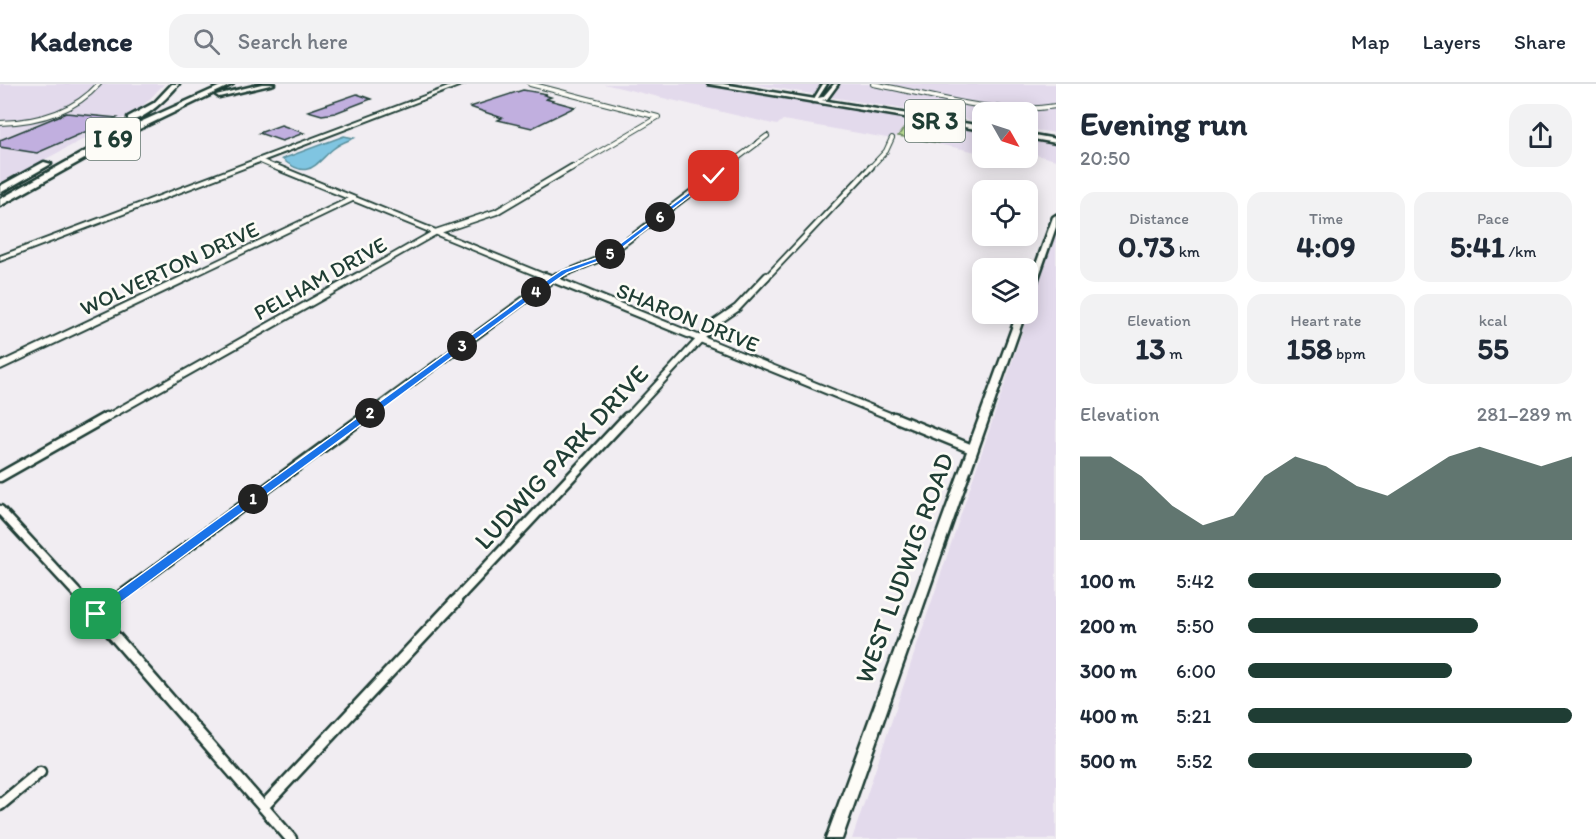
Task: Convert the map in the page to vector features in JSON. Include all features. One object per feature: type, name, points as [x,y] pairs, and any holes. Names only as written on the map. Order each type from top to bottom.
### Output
[{"type":"highway","points":[[118,127],[156,104],[176,84]]},
{"type":"highway","name":"I 69","points":[[107,132],[215,84]]},
{"type":"highway","name":"I 69","points":[[0,203],[130,130],[230,84]]},
{"type":"highway","points":[[130,130],[206,99],[271,84]]},
{"type":"highway","name":"SR 3","points":[[711,84],[815,99],[825,98],[972,121]]},
{"type":"highway","name":"SR 3","points":[[737,84],[972,126]]},
{"type":"highway","points":[[1038,132],[1056,135]]},
{"type":"highway","points":[[1038,138],[1056,141]]},
{"type":"highway","name":"I 69","points":[[0,190],[56,159]]},
{"type":"main road","points":[[0,259],[461,84]]},
{"type":"main road","points":[[815,99],[825,84]]},
{"type":"main road","points":[[825,98],[836,84]]},
{"type":"main road","points":[[1038,268],[1056,217]]},
{"type":"main road","name":"WEST LUDWIG ROAD","points":[[834,839],[1017,324]]},
{"type":"street","points":[[0,123],[23,121],[67,107],[91,94],[99,84]]},
{"type":"street","name":"PELHAM DRIVE","points":[[0,477],[436,232],[496,212],[658,117],[531,84]]},
{"type":"street","points":[[873,84],[994,107],[1028,109],[1056,106]]},
{"type":"street","points":[[96,614],[552,279],[565,271],[608,256],[767,136]]},
{"type":"street","name":"LUDWIG PARK DRIVE","points":[[263,807],[715,323],[737,308],[886,151],[892,138]]},
{"type":"street","name":"SHARON DRIVE","points":[[258,160],[972,449]]},
{"type":"street","name":"WOLVERTON DRIVE","points":[[0,366],[352,199]]},
{"type":"street","points":[[0,510],[96,614],[291,839]]},
{"type":"street","points":[[0,805],[40,772]]},
{"type":"shaded area","points":[[0,84],[164,84],[139,110],[0,183]]},
{"type":"shaded area","points":[[604,84],[704,84],[972,128],[972,151],[898,136],[887,138],[783,120],[777,125]]},
{"type":"shaded area","points":[[752,84],[1056,84],[1056,133],[1038,130],[1038,102],[972,102],[972,120]]},
{"type":"shaded area","points":[[1038,139],[1056,142],[1056,160],[1038,156]]},
{"type":"shaded area","points":[[1056,231],[1056,839],[852,839],[1025,324],[1038,324],[1038,285]]},
{"type":"green space","points":[[909,121],[918,123],[942,139],[939,143],[898,136]]},
{"type":"water","points":[[344,136],[354,138],[336,147],[311,168],[299,169],[282,159]]},
{"type":"building","points":[[523,90],[547,94],[544,95],[551,97],[546,99],[575,107],[532,128],[498,120],[502,118],[470,107]]},
{"type":"building","points":[[357,94],[371,99],[335,113],[322,115],[308,111]]},
{"type":"building","points":[[66,113],[117,118],[37,153],[0,147],[0,140]]},
{"type":"building","points":[[281,125],[304,133],[282,141],[259,133]]},
{"type":"route","points":[[96,614],[552,279],[565,271],[608,256],[714,176]]}]
